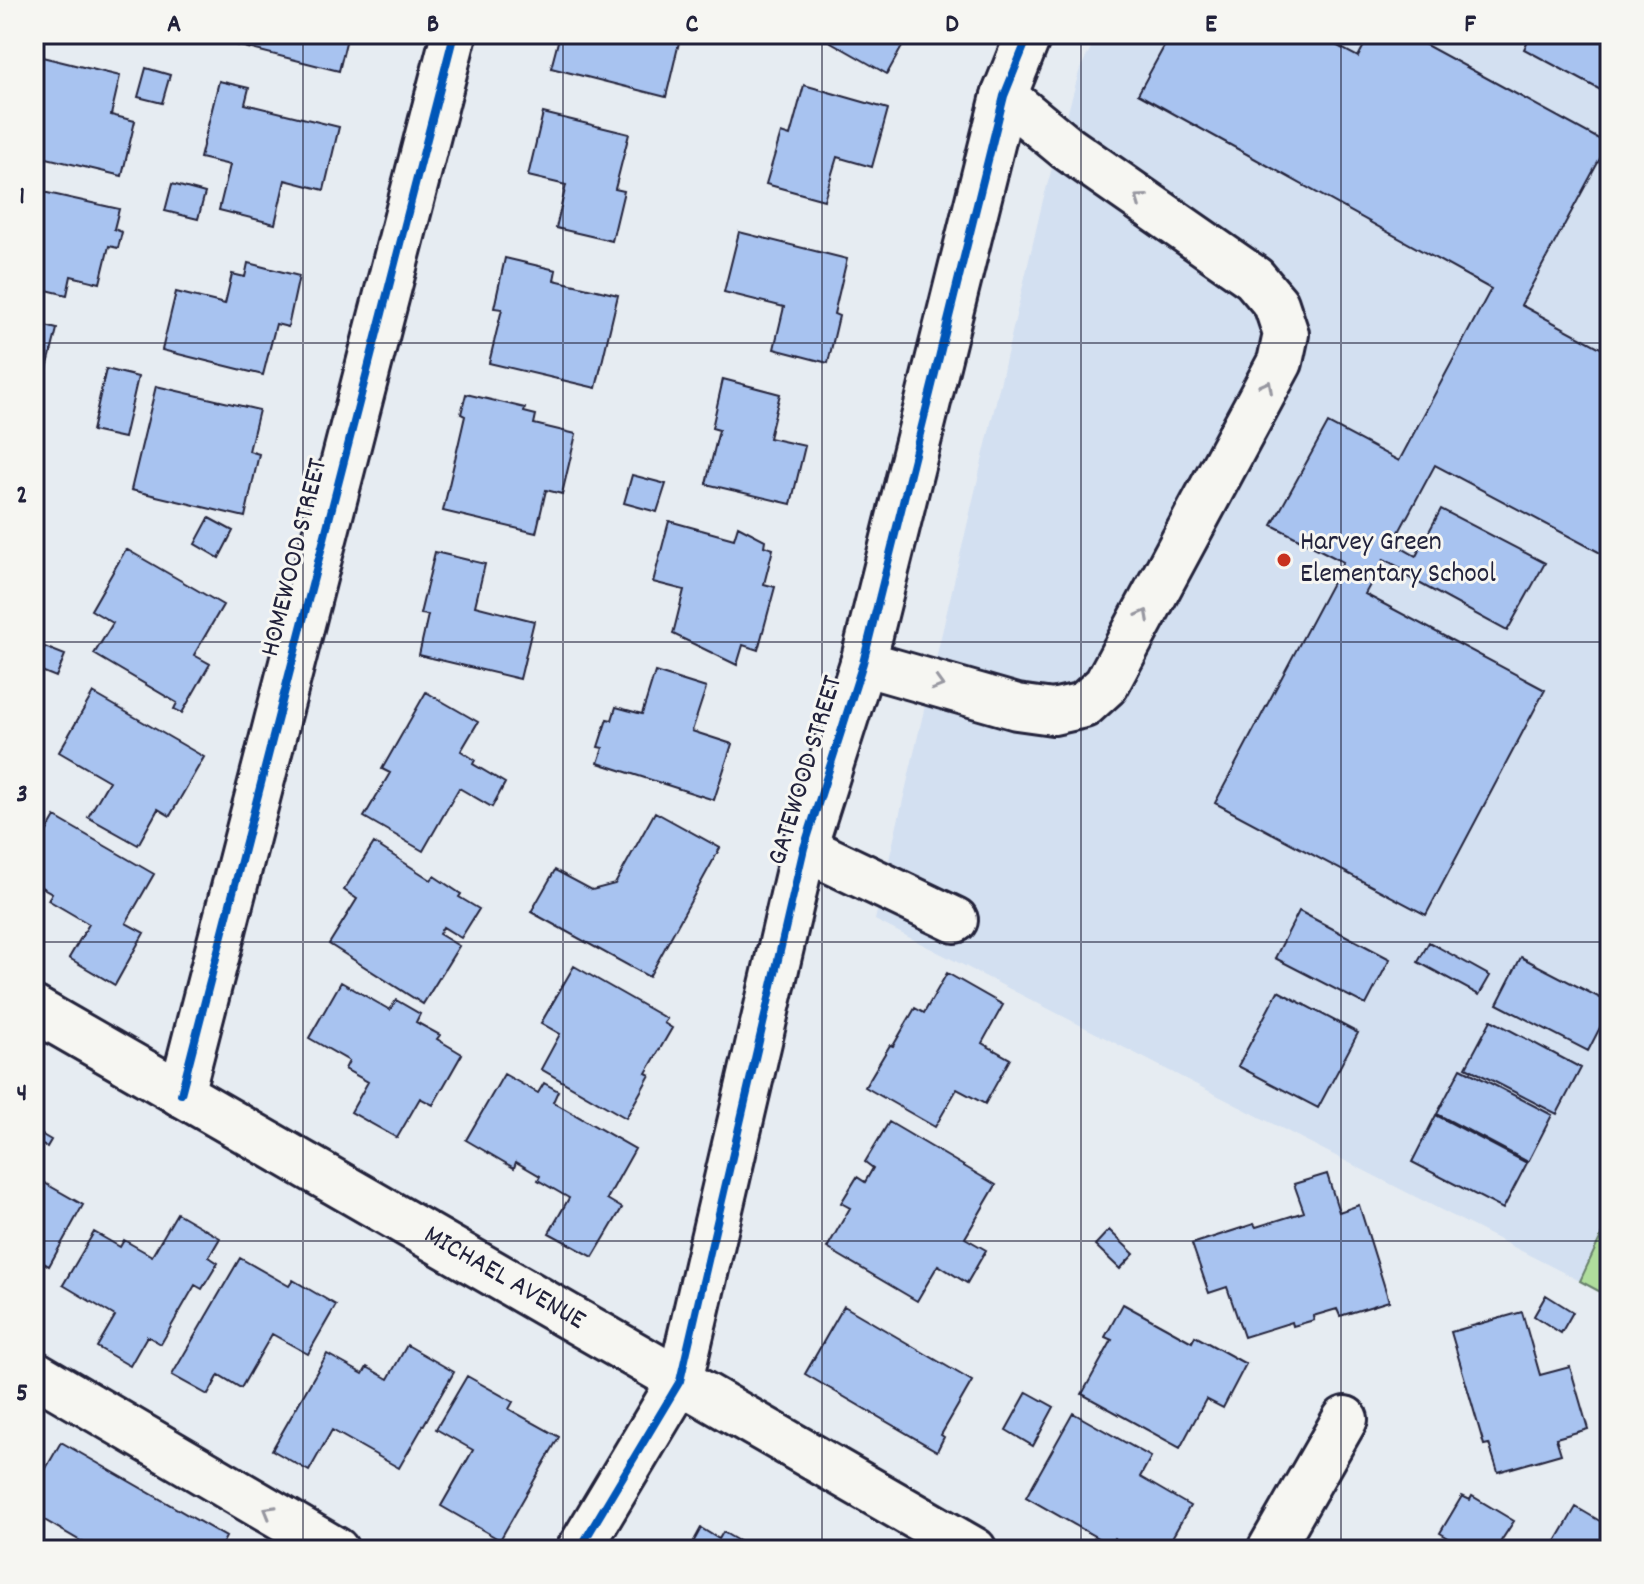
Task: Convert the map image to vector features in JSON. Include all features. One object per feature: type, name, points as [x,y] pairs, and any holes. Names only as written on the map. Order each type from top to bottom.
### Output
[{"type":"street","name":"HOMEWOOD STREET","points":[[181,1094],[454,34]]},
{"type":"street","name":"GATEWOOD STREET","points":[[579,1550],[680,1381],[804,848],[863,663],[1004,96],[1029,34]]},
{"type":"street","points":[[863,663],[1017,707],[1053,712],[1084,705],[1106,685],[1280,362],[1286,334],[1276,304],[1254,278],[1067,148],[1004,96]]},
{"type":"street","points":[[804,848],[955,920]]},
{"type":"street","name":"MICHAEL AVENUE","points":[[34,1009],[974,1550]]},
{"type":"street","points":[[34,1373],[336,1550]]},
{"type":"street","points":[[1270,1550],[1345,1419]]},
{"type":"shaded area","name":"Harvey Green Elementary School","points":[[1098,34],[1610,34],[1610,1213],[1580,1281],[875,920],[1043,200],[1080,69]]},
{"type":"green space","points":[[1610,1217],[1610,1297],[1580,1281]]},
{"type":"building","points":[[238,34],[348,34],[339,71],[236,45]]},
{"type":"building","points":[[560,34],[681,34],[666,97],[551,68]]},
{"type":"building","points":[[817,34],[909,34],[887,74]]},
{"type":"building","points":[[1171,34],[1315,34],[1358,57],[1370,34],[1406,34],[1608,144],[1521,305],[1610,353],[1610,558],[1435,465],[1393,543],[1416,556],[1441,509],[1545,563],[1507,631],[1406,576],[1408,572],[1384,559],[1365,594],[1545,690],[1426,915],[1215,803],[1343,562],[1272,525],[1328,423],[1399,461],[1491,289],[1138,94]]},
{"type":"building","points":[[1531,34],[1610,36],[1610,95],[1524,49]]},
{"type":"building","points":[[34,55],[120,76],[111,115],[135,121],[122,176],[34,155]]},
{"type":"building","points":[[146,68],[170,75],[162,103],[138,97]]},
{"type":"building","points":[[219,81],[249,88],[245,104],[339,127],[324,190],[285,180],[275,224],[219,210],[230,165],[200,158]]},
{"type":"building","points":[[804,85],[888,109],[872,167],[837,157],[824,200],[766,184],[781,133],[790,136]]},
{"type":"building","points":[[543,113],[629,134],[615,189],[624,191],[612,241],[556,228],[566,185],[528,176]]},
{"type":"building","points":[[172,184],[205,193],[198,219],[165,211]]},
{"type":"building","points":[[34,190],[119,209],[114,229],[122,232],[118,248],[109,246],[100,283],[71,276],[67,295],[34,287]]},
{"type":"building","points":[[739,232],[847,259],[834,314],[839,316],[828,363],[774,349],[784,307],[724,292]]},
{"type":"building","points":[[505,258],[556,270],[554,280],[618,295],[596,388],[489,363],[502,309],[494,308]]},
{"type":"building","points":[[248,263],[299,276],[288,327],[276,324],[263,375],[162,350],[176,292],[225,304],[232,274],[245,277]]},
{"type":"building","points":[[34,323],[57,329],[34,420]]},
{"type":"building","points":[[106,369],[138,377],[124,438],[92,431]]},
{"type":"building","points":[[723,379],[780,394],[769,438],[805,446],[791,504],[706,484],[719,430],[712,428]]},
{"type":"building","points":[[156,386],[259,410],[249,451],[259,454],[245,517],[131,490]]},
{"type":"building","points":[[466,394],[525,408],[524,412],[536,415],[534,424],[576,434],[562,494],[546,490],[536,533],[443,511],[465,416],[461,414]]},
{"type":"building","points":[[632,475],[666,484],[657,512],[624,503]]},
{"type":"building","points":[[209,518],[233,531],[219,558],[195,544]]},
{"type":"building","points":[[669,521],[734,539],[738,526],[765,540],[764,546],[773,549],[764,584],[775,587],[758,650],[743,645],[737,665],[673,634],[684,590],[653,582]]},
{"type":"building","points":[[126,549],[223,605],[194,655],[210,664],[182,713],[174,709],[177,703],[94,654],[113,623],[91,610]]},
{"type":"building","points":[[435,552],[485,564],[475,606],[534,621],[520,679],[419,655],[428,615],[420,614]]},
{"type":"building","points":[[37,644],[65,655],[56,677],[34,668]]},
{"type":"building","points":[[655,672],[706,688],[692,731],[732,744],[714,800],[598,763],[603,748],[598,747],[607,719],[612,720],[616,707],[642,714]]},
{"type":"building","points":[[426,692],[478,722],[461,751],[475,760],[473,764],[505,783],[492,807],[459,788],[423,851],[364,817],[390,773],[382,769]]},
{"type":"building","points":[[93,693],[204,757],[170,816],[158,809],[138,845],[88,817],[109,781],[59,752]]},
{"type":"building","points":[[655,812],[720,848],[649,977],[531,912],[555,870],[592,890],[615,884]]},
{"type":"building","points":[[55,817],[154,874],[126,923],[144,933],[115,985],[69,958],[89,924],[48,900],[52,893],[34,883],[34,853]]},
{"type":"building","points":[[374,843],[431,880],[434,876],[479,909],[461,938],[443,927],[439,934],[459,946],[423,1004],[329,944],[357,899],[344,890]]},
{"type":"building","points":[[1299,911],[1390,959],[1366,1005],[1275,958]]},
{"type":"building","points":[[1429,942],[1490,976],[1479,995],[1418,962]]},
{"type":"building","points":[[1521,957],[1610,1003],[1588,1051],[1497,1004]]},
{"type":"building","points":[[574,966],[667,1019],[664,1023],[672,1028],[646,1073],[650,1075],[626,1118],[541,1069],[560,1034],[541,1023]]},
{"type":"building","points":[[947,973],[1003,1005],[982,1043],[1010,1059],[985,1104],[957,1089],[935,1127],[865,1087],[915,1008],[924,1013]]},
{"type":"building","points":[[341,982],[390,1010],[396,1000],[420,1014],[416,1022],[440,1035],[437,1039],[462,1054],[433,1105],[420,1098],[397,1138],[351,1112],[368,1082],[345,1069],[349,1061],[309,1038]]},
{"type":"building","points":[[1278,991],[1358,1033],[1318,1108],[1238,1066]]},
{"type":"building","points":[[1491,1020],[1581,1068],[1557,1114],[1466,1067]]},
{"type":"building","points":[[1461,1068],[1552,1115],[1528,1162],[1437,1114]]},
{"type":"building","points":[[504,1074],[538,1093],[544,1083],[558,1091],[553,1102],[635,1149],[607,1199],[622,1208],[593,1257],[549,1233],[569,1198],[538,1180],[540,1176],[516,1162],[514,1168],[466,1140]]},
{"type":"building","points":[[1436,1115],[1527,1163],[1503,1209],[1412,1162]]},
{"type":"building","points":[[889,1122],[996,1185],[965,1238],[986,1250],[967,1283],[938,1265],[917,1301],[827,1248],[850,1208],[841,1203],[857,1177],[865,1182],[873,1168],[865,1162]]},
{"type":"building","points":[[34,1130],[51,1140],[47,1147],[42,1145],[34,1159]]},
{"type":"building","points":[[1327,1174],[1339,1212],[1359,1205],[1389,1301],[1340,1316],[1337,1309],[1313,1316],[1314,1320],[1293,1326],[1292,1322],[1244,1337],[1227,1287],[1209,1293],[1192,1244],[1304,1212],[1294,1184]]},
{"type":"building","points":[[34,1177],[83,1205],[49,1266],[34,1257]]},
{"type":"building","points":[[177,1213],[220,1238],[209,1257],[218,1263],[202,1289],[195,1285],[161,1344],[147,1336],[130,1366],[97,1347],[115,1316],[63,1285],[94,1232],[120,1247],[124,1240],[152,1256]]},
{"type":"building","points":[[1109,1230],[1134,1254],[1120,1269],[1095,1245]]},
{"type":"building","points":[[240,1258],[289,1286],[293,1280],[336,1305],[308,1354],[272,1334],[241,1388],[219,1375],[208,1395],[172,1375]]},
{"type":"building","points":[[1546,1295],[1573,1312],[1561,1333],[1534,1316]]},
{"type":"building","points":[[1123,1304],[1192,1342],[1195,1336],[1246,1364],[1223,1408],[1206,1399],[1180,1448],[1082,1394],[1112,1340],[1105,1337]]},
{"type":"building","points":[[844,1306],[972,1381],[941,1435],[944,1437],[937,1451],[805,1374]]},
{"type":"building","points":[[1522,1312],[1540,1375],[1570,1367],[1588,1429],[1556,1438],[1561,1454],[1498,1472],[1489,1444],[1484,1445],[1451,1332]]},
{"type":"building","points":[[407,1345],[454,1372],[399,1468],[332,1430],[309,1471],[272,1450],[327,1354],[363,1374],[367,1367],[388,1379]]},
{"type":"building","points":[[467,1376],[513,1402],[509,1409],[559,1437],[500,1540],[441,1506],[473,1450],[436,1429]]},
{"type":"building","points":[[1027,1392],[1054,1407],[1033,1446],[1006,1430]]},
{"type":"building","points":[[1073,1413],[1151,1457],[1140,1477],[1190,1506],[1165,1550],[1135,1550],[1114,1538],[1110,1545],[1026,1497]]},
{"type":"building","points":[[61,1442],[226,1537],[219,1550],[96,1550],[34,1514],[34,1489]]},
{"type":"building","points":[[1462,1496],[1470,1500],[1472,1496],[1514,1521],[1501,1541],[1510,1546],[1507,1550],[1440,1550],[1443,1544],[1452,1549],[1457,1543],[1440,1533]]},
{"type":"building","points":[[1576,1507],[1610,1527],[1610,1550],[1551,1550]]},
{"type":"building","points":[[701,1528],[719,1539],[723,1532],[754,1550],[689,1550]]},
{"type":"cycle path","points":[[181,1094],[454,34]]},
{"type":"cycle path","points":[[579,1550],[680,1381],[804,848],[863,663],[1004,96],[1029,34]]},
{"type":"place","name":"Harvey Green Elementary School","points":[[1284,560]]}]
